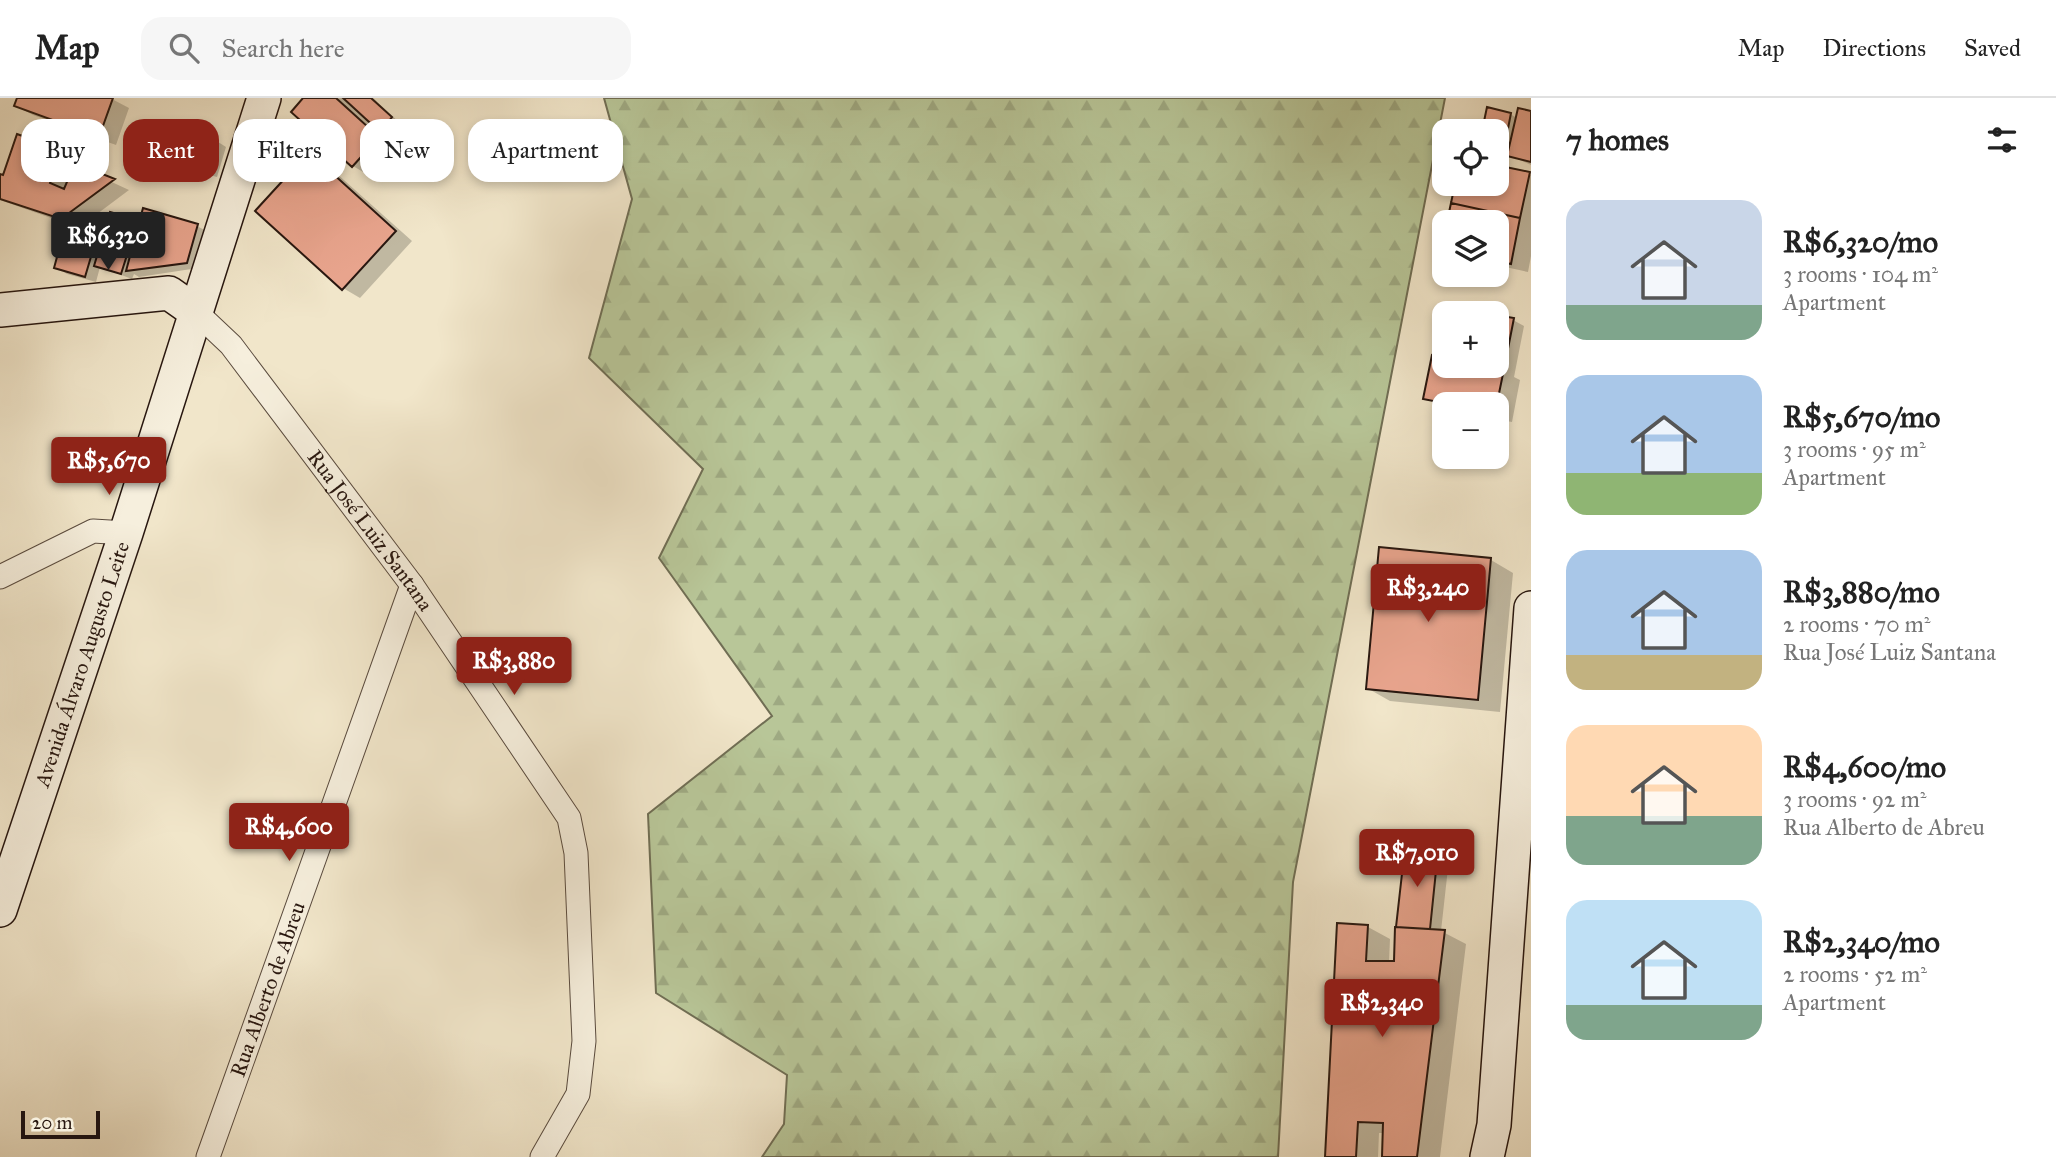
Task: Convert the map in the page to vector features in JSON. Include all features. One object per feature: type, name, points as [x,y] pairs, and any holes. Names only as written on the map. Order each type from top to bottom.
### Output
[{"type":"street","name":"Avenida Álvaro Augusto Leite","points":[[0,910],[126,534],[264,98]]},
{"type":"street","points":[[0,310],[169,293],[195,313]]},
{"type":"street","name":"Rua José Luiz Santana","points":[[195,313],[231,345],[412,585],[569,818],[576,853],[584,1041],[578,1094],[542,1157]]},
{"type":"street","points":[[0,577],[93,531],[126,534]]},
{"type":"street","name":"Rua Alberto de Abreu","points":[[208,1157],[412,585]]},
{"type":"street","points":[[1487,1157],[1494,1125],[1531,608]]},
{"type":"green space","points":[[604,98],[1445,98],[1441,119],[1432,119],[1432,165],[1293,882],[1278,1157],[762,1157],[784,1124],[787,1075],[656,993],[648,814],[772,716],[659,558],[703,469],[589,358],[632,199],[623,167],[623,119],[610,119]]},
{"type":"building","points":[[17,98],[113,98],[105,119],[50,119],[14,106]]},
{"type":"building","points":[[303,98],[336,98],[360,120],[360,158],[352,167],[346,162],[346,119],[299,119],[291,112]]},
{"type":"building","points":[[343,98],[371,98],[392,117],[366,119]]},
{"type":"building","points":[[1487,107],[1511,113],[1509,123],[1509,119],[1484,119]]},
{"type":"building","points":[[1518,108],[1531,111],[1531,162],[1509,156]]},
{"type":"building","points":[[17,134],[21,135],[21,182],[50,182],[64,189],[67,182],[109,182],[109,177],[115,179],[61,219],[0,199],[0,174],[3,175]]},
{"type":"building","points":[[1509,168],[1530,172],[1520,218],[1509,216],[1509,210],[1483,210],[1451,203],[1452,196],[1509,196]]},
{"type":"building","points":[[282,182],[342,182],[396,231],[342,290],[255,211]]},
{"type":"building","points":[[1451,203],[1483,210],[1450,210]]},
{"type":"building","points":[[143,208],[198,224],[187,263],[126,271]]},
{"type":"building","points":[[110,212],[138,220],[121,274],[94,266]]},
{"type":"building","points":[[1509,216],[1520,218],[1509,264]]},
{"type":"building","points":[[66,224],[98,233],[85,277],[54,268]]},
{"type":"building","points":[[1509,317],[1514,318],[1509,344]]},
{"type":"building","points":[[1432,355],[1432,378],[1502,378],[1499,392],[1432,392],[1432,401],[1423,399]]},
{"type":"building","points":[[1379,547],[1491,558],[1478,700],[1366,689]]},
{"type":"building","points":[[1405,847],[1438,851],[1430,929],[1396,927]]},
{"type":"building","points":[[1337,923],[1368,925],[1366,961],[1394,961],[1395,927],[1445,930],[1417,1157],[1382,1157],[1383,1123],[1358,1122],[1356,1157],[1325,1157]]}]
